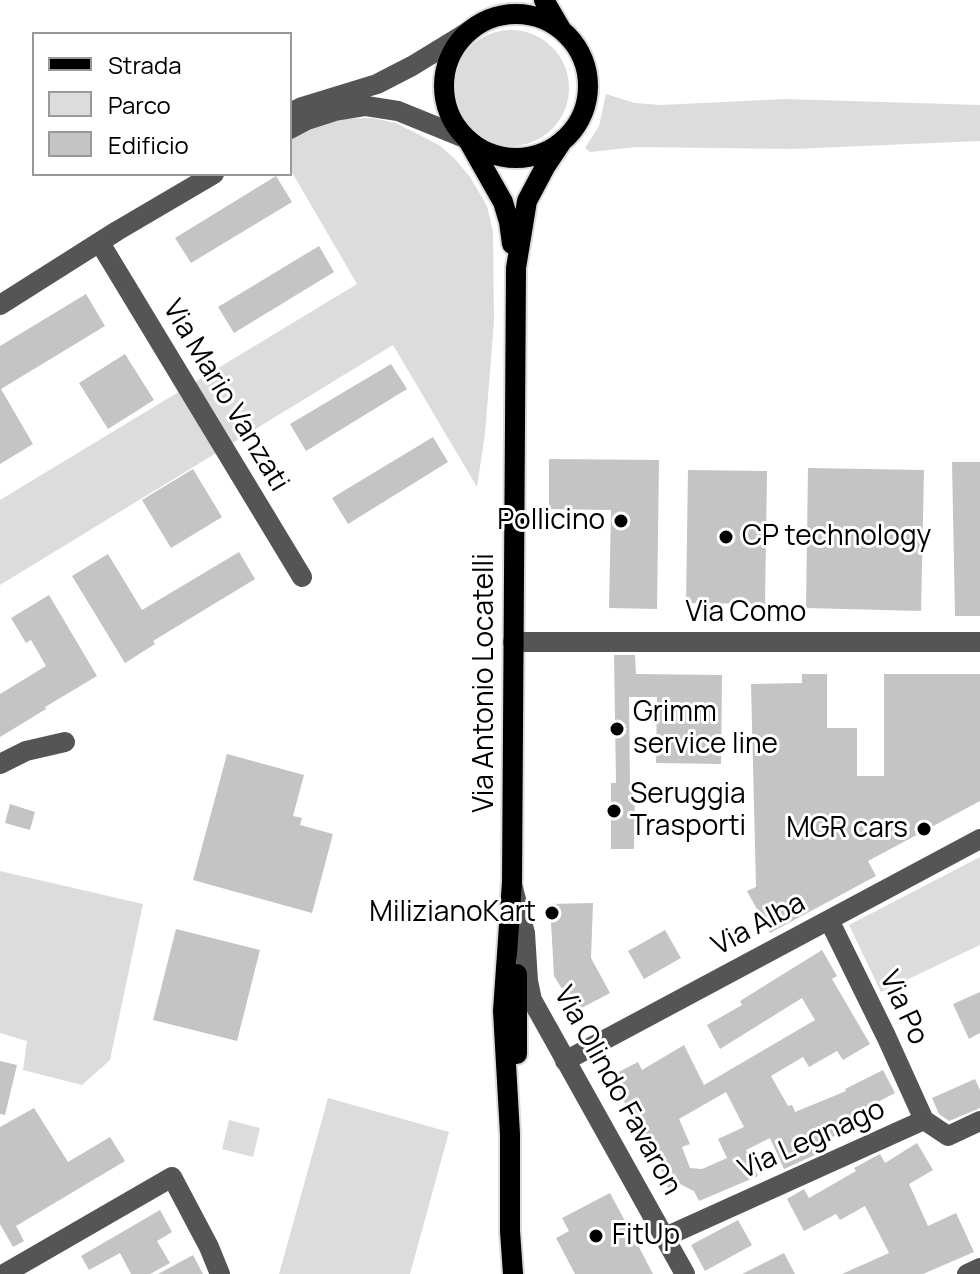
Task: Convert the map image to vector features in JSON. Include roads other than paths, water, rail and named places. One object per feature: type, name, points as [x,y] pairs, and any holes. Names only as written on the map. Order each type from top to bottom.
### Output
[{"type":"main road","points":[[471,30],[491,19],[515,14],[554,24],[574,43],[587,74],[588,91],[580,118],[552,149],[512,158],[490,153],[467,139],[449,112],[444,81],[448,63],[487,0]]},
{"type":"main road","points":[[544,0],[564,32]]},
{"type":"main road","name":"Via Antonio Locatelli","points":[[467,139],[503,202],[516,268]]},
{"type":"main road","name":"Via Antonio Locatelli","points":[[513,1274],[503,1011],[512,907],[516,268],[527,201],[563,140]]},
{"type":"main road","name":"Via Antonio Locatelli","points":[[505,1274],[510,1231]]},
{"type":"street","points":[[292,112],[389,78],[471,30]]},
{"type":"street","points":[[292,128],[335,111],[366,106],[398,111],[467,139]]},
{"type":"street","points":[[0,293],[187,176]]},
{"type":"street","points":[[0,305],[211,176]]},
{"type":"street","points":[[100,243],[113,226],[147,205],[164,190]]},
{"type":"street","points":[[38,270],[53,265],[90,243],[100,243]]},
{"type":"street","name":"Via Mario Vanzati","points":[[100,243],[302,577]]},
{"type":"street","name":"Via Como","points":[[513,642],[980,642]]},
{"type":"street","points":[[0,764],[26,751],[65,742]]},
{"type":"street","name":"Via Alba","points":[[565,1061],[980,839]]},
{"type":"street","name":"Via Olindo Favaron","points":[[512,882],[525,933],[532,1000],[685,1274]]},
{"type":"street","name":"Via Po","points":[[829,920],[924,1120]]},
{"type":"street","name":"Via Legnago","points":[[665,1237],[924,1120],[948,1136],[980,1121]]},
{"type":"street","points":[[4,1274],[172,1177],[220,1274]]},
{"type":"street","points":[[967,1274],[980,1268]]},
{"type":"place","name":"Pollicino","points":[[621,521]]},
{"type":"place","name":"CP technology","points":[[726,537]]},
{"type":"place","name":"Grimm service line","points":[[617,729]]},
{"type":"place","name":"Seruggia Trasporti","points":[[614,811]]},
{"type":"place","name":"MGR cars","points":[[924,829]]},
{"type":"place","name":"MilizianoKart","points":[[552,913]]},
{"type":"place","name":"FitUp","points":[[596,1236]]}]
